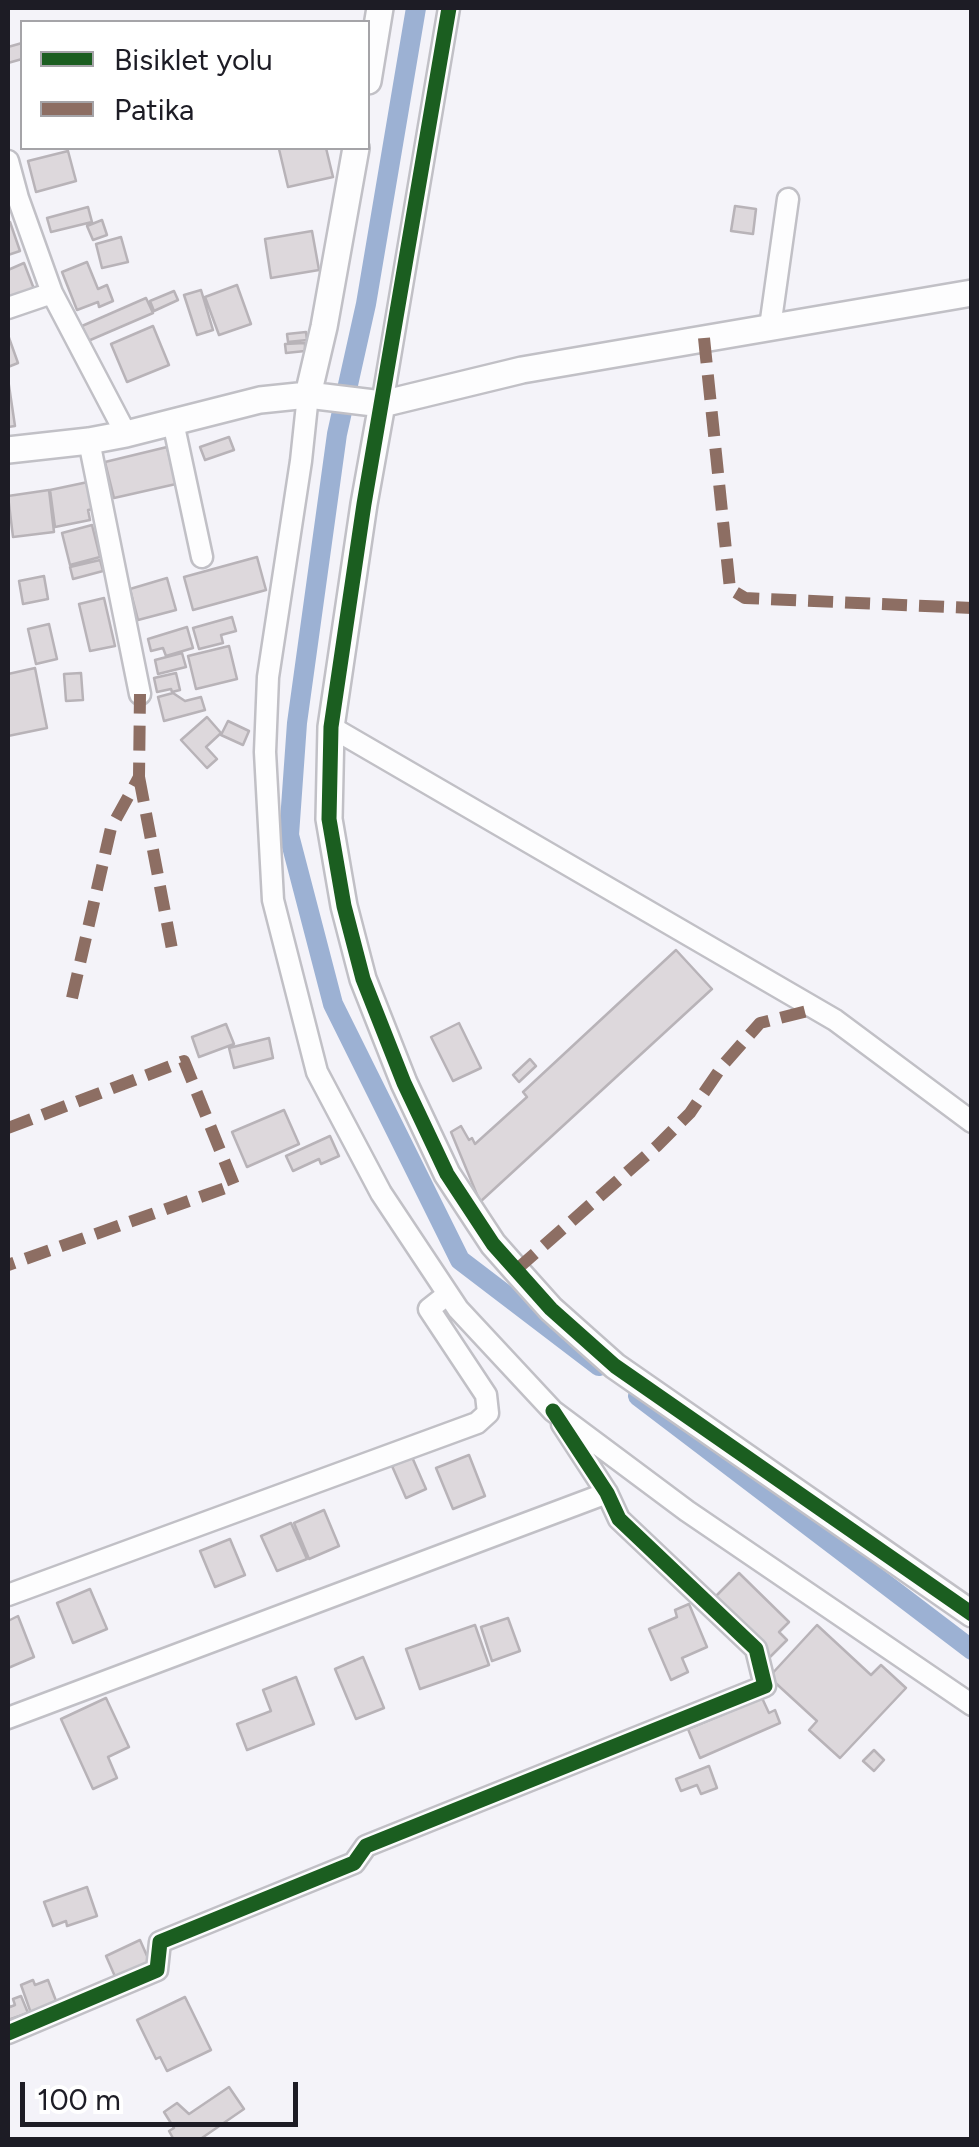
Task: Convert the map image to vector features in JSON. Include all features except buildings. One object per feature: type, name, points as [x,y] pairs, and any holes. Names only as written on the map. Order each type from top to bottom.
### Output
[{"type":"street","points":[[370,68],[380,8]]},
{"type":"street","points":[[449,8],[364,504],[331,728],[329,819],[344,906],[363,979],[404,1083],[447,1174],[493,1244],[551,1310],[615,1366],[972,1614]]},
{"type":"street","points":[[356,150],[268,677],[265,752],[273,900],[318,1072],[381,1193],[458,1309],[554,1411],[688,1510],[972,1705]]},
{"type":"street","points":[[8,162],[52,293],[126,434]]},
{"type":"street","points":[[770,326],[788,198]]},
{"type":"street","points":[[8,308],[52,293]]},
{"type":"street","points":[[8,450],[126,434],[260,400],[314,396],[382,404],[522,370],[972,294]]},
{"type":"street","points":[[173,422],[202,557]]},
{"type":"street","points":[[89,441],[140,694]]},
{"type":"street","points":[[331,728],[835,1020],[972,1122]]},
{"type":"street","points":[[8,1596],[477,1423],[488,1413],[486,1394],[428,1309],[448,1294]]},
{"type":"street","points":[[8,2032],[157,1970],[160,1942],[354,1864],[366,1846],[765,1686],[756,1649],[619,1519],[554,1411]]},
{"type":"street","points":[[8,1718],[607,1494]]},
{"type":"waterway","points":[[416,8],[366,304],[337,434],[297,723],[289,835],[333,1004],[460,1260],[599,1366]]},
{"type":"waterway","points":[[638,1396],[972,1650]]},
{"type":"marked path","points":[[704,338],[730,589],[745,598],[972,608]]},
{"type":"marked path","points":[[72,998],[111,828],[139,777],[140,694]]},
{"type":"marked path","points":[[139,777],[172,949]]},
{"type":"marked path","points":[[516,1270],[690,1113],[723,1065],[760,1023],[815,1009]]},
{"type":"marked path","points":[[8,1128],[184,1061],[234,1185],[8,1265]]},
{"type":"cycle path","points":[[449,8],[364,504],[331,727],[329,819],[344,906],[363,979],[404,1083],[447,1174],[493,1244],[551,1309],[615,1366],[972,1614]]},
{"type":"cycle path","points":[[8,2033],[157,1970],[160,1942],[354,1863],[366,1846],[765,1686],[756,1649],[619,1519],[607,1493],[553,1411]]}]
